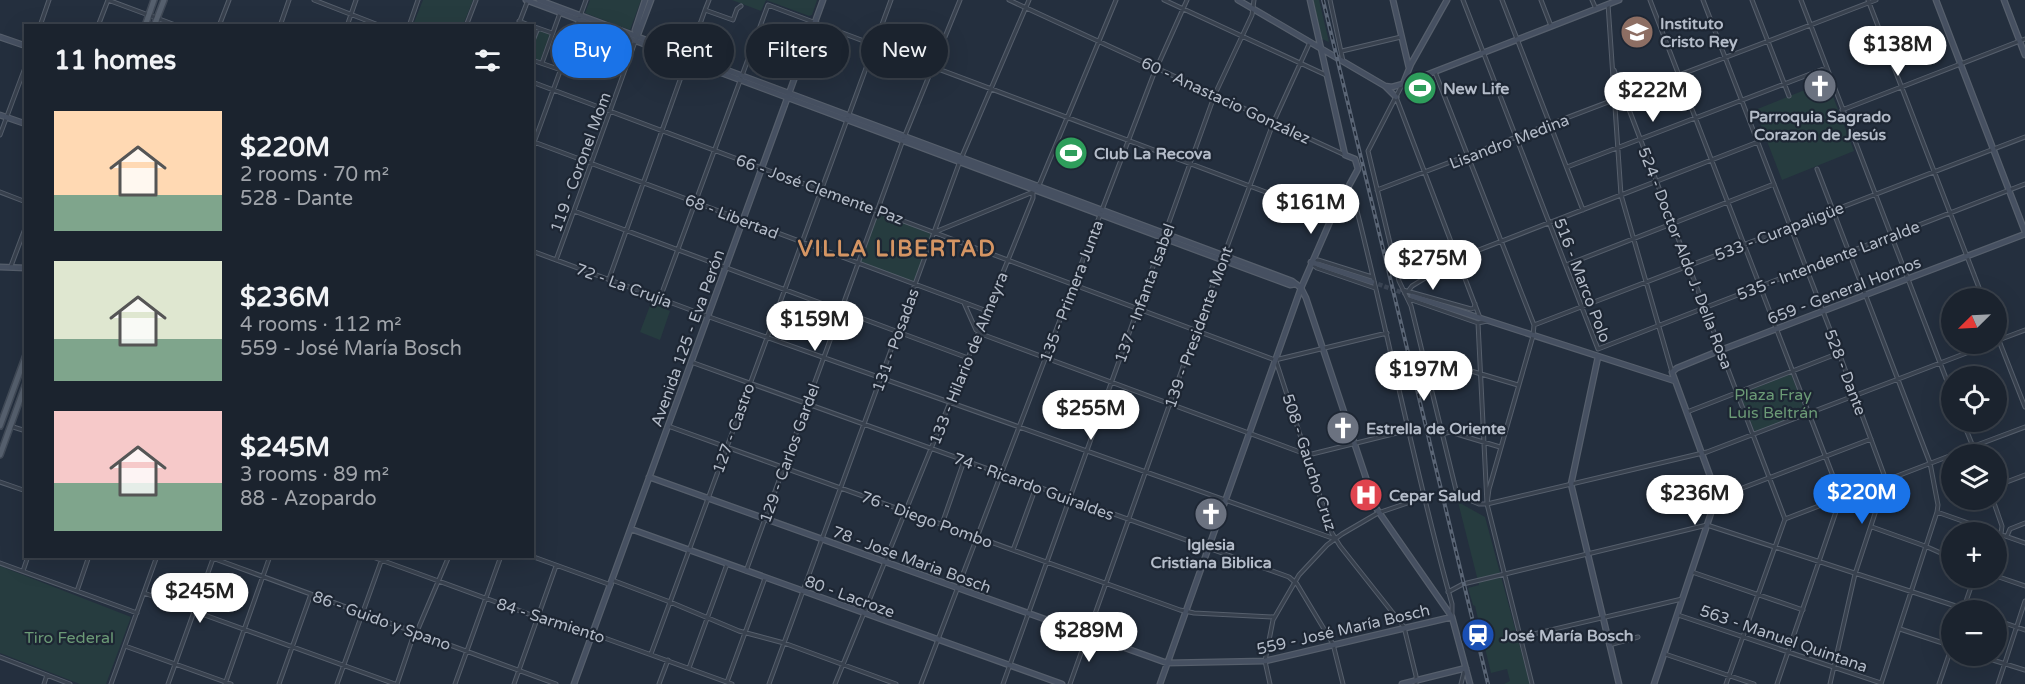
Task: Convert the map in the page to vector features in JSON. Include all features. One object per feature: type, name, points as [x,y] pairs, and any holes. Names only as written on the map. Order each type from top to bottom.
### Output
[{"type":"main road","points":[[146,24],[154,0]]},
{"type":"main road","points":[[155,24],[164,0]]},
{"type":"main road","points":[[0,426],[24,360]]},
{"type":"main road","points":[[0,456],[24,388]]},
{"type":"street","points":[[41,24],[49,0]]},
{"type":"street","points":[[99,24],[108,0],[173,24]]},
{"type":"street","points":[[220,24],[229,0]]},
{"type":"street","points":[[281,24],[289,0]]},
{"type":"street","points":[[314,0],[376,24]]},
{"type":"street","points":[[348,24],[356,0]]},
{"type":"street","points":[[410,24],[418,0]]},
{"type":"street","points":[[467,24],[476,0]]},
{"type":"street","points":[[518,23],[527,0],[580,18]]},
{"type":"street","points":[[539,0],[644,42]]},
{"type":"street","points":[[578,24],[586,0]]},
{"type":"street","name":"119 - Coronel Mom","points":[[636,39],[635,30],[645,0]]},
{"type":"street","name":"119 - Coronel Mom","points":[[556,260],[651,0]]},
{"type":"street","points":[[700,24],[709,0]]},
{"type":"street","name":"Avenida 125 - Eva Perón","points":[[574,684],[823,0]]},
{"type":"street","name":"127 - Castro","points":[[882,24],[891,0]]},
{"type":"street","name":"129 - Carlos Gardel","points":[[948,29],[960,0]]},
{"type":"street","name":"60 - Anastacio González","points":[[1009,0],[1345,155]]},
{"type":"street","name":"131 - Posadas","points":[[769,684],[961,159],[1029,0]]},
{"type":"street","name":"133 - Hilario de Almeyra","points":[[835,684],[1035,189],[1116,0]]},
{"type":"street","points":[[1164,0],[1327,76]]},
{"type":"street","name":"135 - Primera Junta","points":[[921,684],[1156,67],[1187,0]]},
{"type":"street","points":[[1238,0],[1385,86],[1396,97],[1476,304],[1479,320],[1487,504],[1532,684]]},
{"type":"street","points":[[1254,0],[1254,9]]},
{"type":"street","points":[[1160,684],[1275,360],[1298,286],[1358,166],[1355,159],[1345,155],[1310,0]]},
{"type":"street","points":[[1330,0],[1343,61]]},
{"type":"street","points":[[1393,0],[1409,68]]},
{"type":"street","points":[[1447,0],[1409,68],[1368,151],[1403,290],[1411,298],[1675,381]]},
{"type":"street","name":"516 - Marco Polo","points":[[1463,0],[1598,349],[1572,484],[1619,684]]},
{"type":"street","points":[[1502,0],[1583,210]]},
{"type":"street","points":[[1541,0],[1551,26]]},
{"type":"street","points":[[1592,0],[1596,9]]},
{"type":"street","points":[[1385,86],[1403,84],[1619,0]]},
{"type":"street","points":[[1650,0],[1841,497],[1777,684]]},
{"type":"street","name":"528 - Dante","points":[[1703,0],[1886,480]]},
{"type":"street","points":[[1752,0],[1789,96]]},
{"type":"street","points":[[1801,0],[1941,368]]},
{"type":"street","name":"Lisandro Medina","points":[[1377,190],[1624,98],[1868,1],[1876,0]]},
{"type":"street","points":[[1936,0],[2025,233]]},
{"type":"street","points":[[2004,0],[2022,40],[2025,55]]},
{"type":"street","points":[[1868,1],[1979,288]]},
{"type":"street","points":[[1608,4],[1621,195],[1672,372],[1717,495],[1654,684]]},
{"type":"street","points":[[660,298],[713,149],[768,5],[861,39]]},
{"type":"street","points":[[705,10],[733,20],[737,9],[741,6]]},
{"type":"street","name":"137 - Infanta Isabel","points":[[1003,684],[1215,94],[1254,9]]},
{"type":"street","points":[[556,24],[560,13]]},
{"type":"street","points":[[534,27],[552,33],[542,63]]},
{"type":"street","points":[[534,38],[538,28]]},
{"type":"street","points":[[0,37],[24,45]]},
{"type":"street","points":[[1342,51],[1402,37]]},
{"type":"street","points":[[1842,110],[2022,40]]},
{"type":"street","name":"139 - Presidente Mont","points":[[1070,684],[1250,185],[1274,121],[1310,42]]},
{"type":"street","points":[[1414,59],[1412,74],[1419,77]]},
{"type":"street","points":[[534,61],[552,67]]},
{"type":"street","points":[[1567,167],[1826,68]]},
{"type":"street","points":[[0,135],[24,70]]},
{"type":"street","name":"524 - Doctor Aldo J. Della Rosa","points":[[1614,70],[1785,519]]},
{"type":"street","points":[[1435,71],[1534,325],[1533,336],[1500,447],[1487,504]]},
{"type":"street","points":[[948,72],[1332,217]]},
{"type":"street","points":[[734,75],[904,137],[1035,189],[1292,281],[1306,298],[1378,513],[1452,617],[1470,684]]},
{"type":"street","points":[[534,142],[558,78]]},
{"type":"street","points":[[609,279],[682,78]]},
{"type":"street","name":"127 - Castro","points":[[651,654],[861,78]]},
{"type":"street","name":"129 - Carlos Gardel","points":[[746,570],[904,137],[928,78]]},
{"type":"street","name":"66 - José Clemente Paz","points":[[534,83],[1275,360]]},
{"type":"street","points":[[0,114],[24,123]]},
{"type":"street","name":"533 - Curapaligüe","points":[[1534,325],[2025,137]]},
{"type":"street","name":"68 - Libertad","points":[[534,142],[987,311]]},
{"type":"street","points":[[1409,290],[1458,258],[1758,142]]},
{"type":"street","points":[[1817,169],[1930,463],[1937,512],[1882,684]]},
{"type":"street","points":[[1566,265],[1774,184]]},
{"type":"street","name":"535 - Intendente Larralde","points":[[1598,349],[2025,184]]},
{"type":"street","points":[[1348,187],[1353,197],[1387,333],[1453,609],[1452,617]]},
{"type":"street","points":[[935,232],[1035,189]]},
{"type":"street","points":[[0,192],[24,201]]},
{"type":"street","points":[[574,211],[968,358]]},
{"type":"street","points":[[11,267],[24,231]]},
{"type":"street","name":"659 - General Hornos","points":[[1672,372],[1721,350],[2025,233]]},
{"type":"street","name":"72 - La Crujía","points":[[534,252],[824,358],[1335,539]]},
{"type":"street","points":[[1311,262],[1318,260],[1373,280]]},
{"type":"street","points":[[1311,262],[1373,280]]},
{"type":"street","points":[[1311,262],[1317,268],[1376,288]]},
{"type":"street","points":[[0,267],[24,268]]},
{"type":"street","points":[[1403,290],[1471,309],[1476,304]]},
{"type":"street","points":[[1411,298],[1447,307],[1479,320]]},
{"type":"street","points":[[1411,298],[1458,495],[1479,504],[1703,453],[1963,354]]},
{"type":"street","points":[[964,303],[978,332],[1307,454],[1409,430]]},
{"type":"street","points":[[2007,337],[2025,330]]},
{"type":"street","points":[[1275,360],[1387,333]]},
{"type":"street","points":[[1687,412],[1839,354]]},
{"type":"street","points":[[2003,354],[2025,407]]},
{"type":"street","points":[[1424,360],[1431,359],[1518,385]]},
{"type":"street","name":"508 - Gaucho Cruz","points":[[1275,360],[1335,539],[1404,627],[1416,682]]},
{"type":"street","name":"74 - Ricardo Guiraldes","points":[[691,362],[1295,580]]},
{"type":"street","points":[[10,426],[24,430]]},
{"type":"street","name":"76 - Diego Pombo","points":[[668,426],[1186,611],[1274,617]]},
{"type":"street","points":[[1981,444],[2025,427]]},
{"type":"street","points":[[1442,434],[1450,432],[1500,447]]},
{"type":"street","points":[[1717,495],[1724,495],[1871,439]]},
{"type":"street","points":[[1726,684],[1785,519],[1941,459]]},
{"type":"street","points":[[942,524],[964,461]]},
{"type":"street","points":[[2007,482],[2025,475]]},
{"type":"street","name":"78 - Jose Maria Bosch","points":[[649,477],[1167,663]]},
{"type":"street","points":[[1830,684],[1856,574],[1886,480]]},
{"type":"street","points":[[0,482],[24,490]]},
{"type":"street","points":[[1013,550],[1036,487]]},
{"type":"street","points":[[1270,684],[1265,661],[1274,617],[1295,580],[1335,539],[1378,513],[1425,496]]},
{"type":"street","points":[[1937,512],[1964,522]]},
{"type":"street","points":[[2025,523],[2010,529],[2007,536],[2025,543]]},
{"type":"street","points":[[1707,525],[1941,602]]},
{"type":"street","name":"559 - José María Bosch","points":[[1448,592],[1463,584],[1707,525]]},
{"type":"street","points":[[1872,527],[1941,553]]},
{"type":"street","name":"80 - Lacroze","points":[[631,530],[1062,684]]},
{"type":"street","points":[[534,557],[670,602],[744,633],[784,643],[896,684]]},
{"type":"street","points":[[23,571],[27,558]]},
{"type":"street","points":[[77,591],[88,558]]},
{"type":"street","points":[[111,684],[156,558]]},
{"type":"street","points":[[168,684],[214,558]]},
{"type":"street","name":"86 - Guido y Spano","points":[[214,558],[556,684]]},
{"type":"street","points":[[225,683],[269,558]]},
{"type":"street","points":[[144,593],[396,684],[447,558]]},
{"type":"street","points":[[455,684],[500,558]]},
{"type":"street","points":[[337,684],[382,559]]},
{"type":"street","name":"84 - Sarmiento","points":[[382,559],[538,618],[586,635],[599,636],[730,683]]},
{"type":"street","points":[[0,563],[136,613]]},
{"type":"street","points":[[689,668],[728,564]]},
{"type":"street","points":[[514,684],[556,566]]},
{"type":"street","points":[[1692,572],[1803,610]]},
{"type":"street","points":[[730,683],[744,633],[765,578]]},
{"type":"street","points":[[1295,580],[1333,644],[1343,684]]},
{"type":"street","points":[[2007,580],[2025,586]]},
{"type":"street","points":[[279,684],[311,594]]},
{"type":"street","name":"563 - Manuel Quintana","points":[[1521,637],[1683,599]]},
{"type":"street","points":[[2007,655],[2025,601]]},
{"type":"street","name":"563 - Manuel Quintana","points":[[1678,615],[1882,684]]},
{"type":"street","name":"559 - José María Bosch","points":[[1167,663],[1265,661],[1452,617]]},
{"type":"street","points":[[2007,624],[2025,630]]},
{"type":"street","points":[[1900,629],[1941,643]]},
{"type":"street","points":[[1609,645],[1638,637]]},
{"type":"street","points":[[125,646],[231,684]]},
{"type":"street","points":[[1665,654],[1754,684]]},
{"type":"street","points":[[0,657],[70,684]]},
{"type":"street","points":[[660,684],[668,660]]},
{"type":"street","points":[[2007,664],[2025,670]]},
{"type":"street","points":[[1939,684],[1945,666]]},
{"type":"street","points":[[1998,684],[2003,666]]},
{"type":"street","points":[[1402,684],[1466,668]]},
{"type":"street","points":[[1461,684],[1466,668]]},
{"type":"street","points":[[44,684],[47,675]]},
{"type":"green space","points":[[423,0],[473,0],[463,24],[413,24]]},
{"type":"green space","points":[[590,0],[641,0],[632,25],[614,24],[585,13]]},
{"type":"green space","points":[[732,0],[766,0],[761,11]]},
{"type":"green space","points":[[766,0],[817,0],[812,15],[809,16]]},
{"type":"green space","points":[[1313,0],[1319,0],[1329,42],[1322,39]]},
{"type":"green space","points":[[539,30],[550,34],[540,61],[534,58],[534,43]]},
{"type":"green space","points":[[1827,81],[1854,151],[1782,180],[1755,110]]},
{"type":"green space","name":"Club La Recova","points":[[1060,144],[1085,153],[1081,162],[1056,152]]},
{"type":"green space","points":[[878,211],[935,232],[916,285],[859,263]]},
{"type":"green space","points":[[651,303],[670,311],[660,340],[640,332]]},
{"type":"green space","name":"Plaza Fray Luis Beltrán","points":[[1791,374],[1806,413],[1755,433],[1740,394]]},
{"type":"green space","points":[[1458,502],[1485,517],[1530,684],[1504,684],[1510,681],[1507,669],[1491,673],[1475,606],[1468,588],[1479,585]]},
{"type":"green space","name":"Tiro Federal","points":[[0,566],[131,617],[106,684],[80,684],[0,653]]},
{"type":"tunnel","points":[[1372,282],[1412,296]]},
{"type":"railway","points":[[1323,0],[1488,684]]},
{"type":"place","name":"Instituto Cristo Rey","points":[[1637,32]]},
{"type":"place","name":"Parroquia Sagrado Corazon de Jesús","points":[[1820,86]]},
{"type":"place","name":"New Life","points":[[1420,88]]},
{"type":"place","name":"Club La Recova","points":[[1071,153]]},
{"type":"place","name":"Estrella de Oriente","points":[[1343,428]]},
{"type":"place","name":"Cepar Salud","points":[[1366,495]]},
{"type":"place","name":"Iglesia Cristiana Biblica","points":[[1211,514]]},
{"type":"place","name":"José María Bosch","points":[[1478,635]]},
{"type":"district","name":"VILLA LIBERTAD","points":[[897,248]]}]
